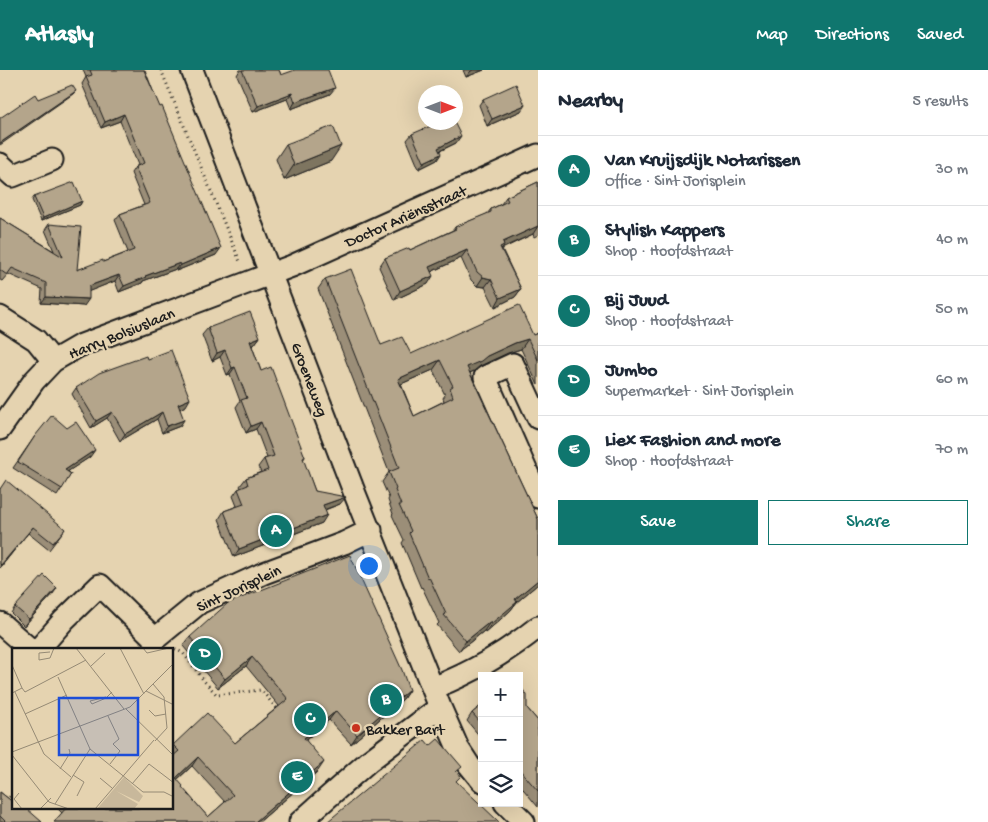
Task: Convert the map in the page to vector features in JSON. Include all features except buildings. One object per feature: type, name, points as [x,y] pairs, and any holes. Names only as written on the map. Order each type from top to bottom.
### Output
[{"type":"street","name":"Groeneweg","points":[[192,70],[355,494],[440,707],[458,748],[478,775]]},
{"type":"street","name":"Doctor Ariënsstraat","points":[[271,273],[292,266],[538,155]]},
{"type":"street","points":[[0,164],[13,176],[52,160]]},
{"type":"street","name":"Harry Bolsiuslaan","points":[[0,429],[34,381],[53,361],[79,346],[271,273]]},
{"type":"street","points":[[0,317],[36,340],[53,361]]},
{"type":"street","points":[[538,418],[513,364],[485,378],[538,497]]},
{"type":"street","name":"Sint Jorisplein","points":[[155,639],[199,602],[264,573],[344,543],[370,530]]},
{"type":"street","points":[[40,648],[64,620],[100,585],[155,639]]},
{"type":"street","points":[[0,623],[28,648]]},
{"type":"street","points":[[433,688],[466,674],[492,660],[538,627]]},
{"type":"street","points":[[300,822],[368,761],[440,707]]},
{"type":"street","points":[[509,807],[524,822]]},
{"type":"path","points":[[161,70],[243,268]]},
{"type":"path","points":[[155,639],[183,652],[204,682],[218,695],[261,690],[280,712]]},
{"type":"path","points":[[5,803],[12,794]]},
{"type":"place","name":"Van Kruijsdijk Notarissen","points":[[276,531]]},
{"type":"place","name":"Jumbo","points":[[205,654]]},
{"type":"place","name":"Stylish Kappers","points":[[386,700]]},
{"type":"place","name":"Bij Juud","points":[[310,719]]},
{"type":"place","name":"Bakker Bart","points":[[356,728]]},
{"type":"place","name":"Liex Fashion and more","points":[[297,777]]}]
